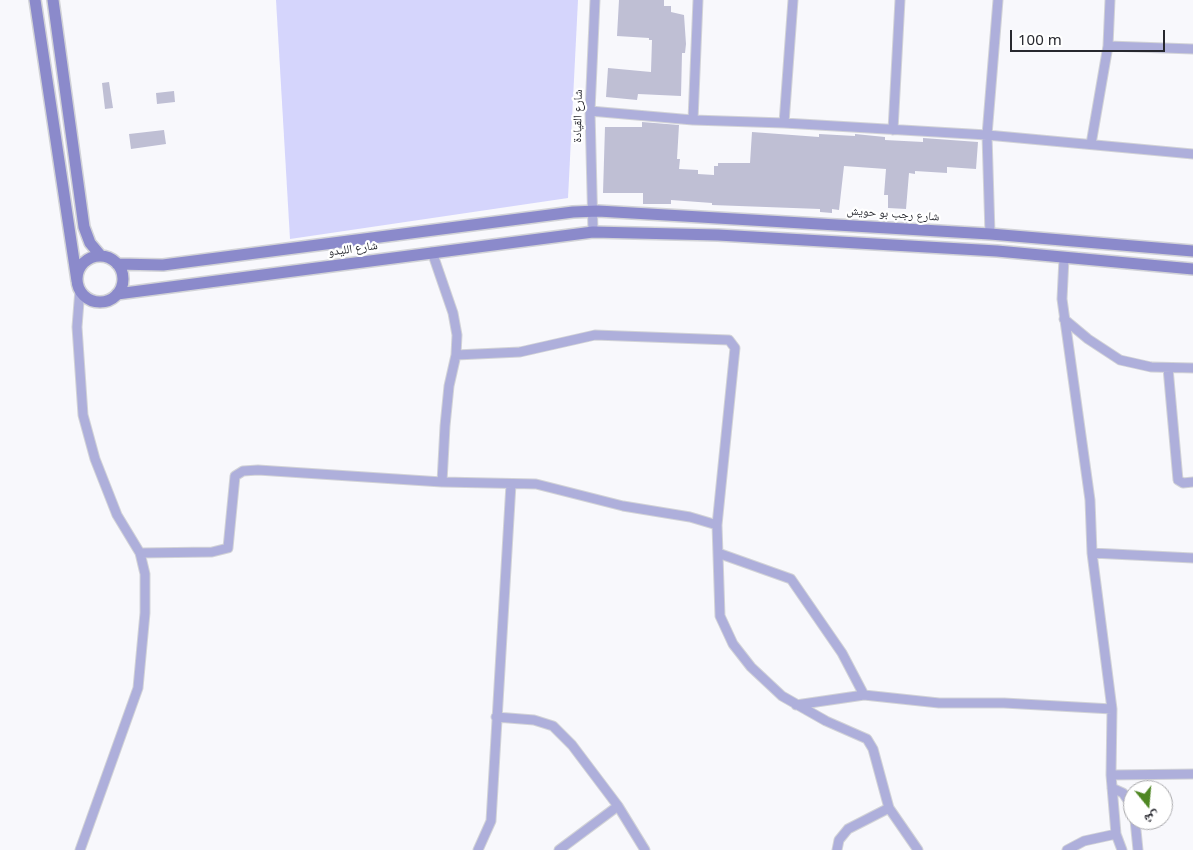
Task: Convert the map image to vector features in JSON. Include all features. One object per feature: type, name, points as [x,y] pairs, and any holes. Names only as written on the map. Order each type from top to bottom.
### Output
[{"type":"main road","points":[[35,0],[78,285],[87,298],[97,302],[108,300],[117,294],[123,279],[117,264],[101,256],[90,243],[84,227],[53,0]]},
{"type":"main road","name":"شارع الليدو","points":[[117,264],[163,265],[574,212],[591,212]]},
{"type":"main road","name":"شارع رجب بو حويش","points":[[591,212],[700,216],[990,234],[1193,251]]},
{"type":"main road","points":[[593,232],[718,235],[1064,258],[1193,269]]},
{"type":"main road","name":"شارع الليدو","points":[[117,294],[593,232]]},
{"type":"main road","points":[[78,285],[78,274],[84,263],[89,259],[101,256]]},
{"type":"street","name":"شارع القيادة","points":[[593,232],[591,212],[590,111],[595,0]]},
{"type":"street","points":[[693,120],[698,0]]},
{"type":"street","points":[[784,123],[793,0]]},
{"type":"street","points":[[893,130],[900,0]]},
{"type":"street","points":[[990,234],[987,135],[998,0]]},
{"type":"street","points":[[1092,144],[1108,46],[1110,0]]},
{"type":"street","points":[[1108,46],[1193,49]]},
{"type":"street","points":[[590,111],[693,120],[784,123],[987,135],[1193,154]]},
{"type":"street","points":[[432,252],[453,313],[457,335],[456,355],[449,386],[442,482]]},
{"type":"street","points":[[1064,258],[1062,299],[1088,484],[1092,553],[1112,709],[1111,775],[1116,834],[1122,850]]},
{"type":"street","points":[[78,285],[77,327],[83,415],[95,459],[117,515],[140,553],[145,574],[138,688],[80,850]]},
{"type":"street","points":[[1064,319],[1088,339],[1120,360],[1151,368],[1193,368]]},
{"type":"street","points":[[456,355],[531,350],[595,335],[729,340],[734,348],[717,525],[718,601],[720,616],[726,632],[751,667],[782,696],[796,705],[867,739],[873,749],[889,808],[918,850]]},
{"type":"street","points":[[1168,368],[1178,480],[1183,483],[1193,482]]},
{"type":"street","points":[[140,553],[212,552],[228,548],[235,476],[243,471],[258,470],[442,482],[536,484],[623,506],[690,516],[717,525]]},
{"type":"street","points":[[478,850],[491,821],[511,484]]},
{"type":"street","points":[[718,553],[791,579],[842,653],[864,695]]},
{"type":"street","points":[[1092,553],[1193,558]]},
{"type":"street","points":[[796,705],[864,695],[939,703],[1004,703],[1112,709]]},
{"type":"street","points":[[496,717],[534,720],[553,726],[572,745],[618,806],[645,850]]},
{"type":"street","points":[[1111,775],[1193,774]]},
{"type":"street","points":[[1112,788],[1123,793]]},
{"type":"street","points":[[559,850],[618,806]]},
{"type":"street","points":[[837,850],[839,840],[848,829],[889,808]]},
{"type":"street","points":[[1136,830],[1138,850]]},
{"type":"street","points":[[1067,850],[1084,841],[1116,834]]},
{"type":"shaded area","points":[[276,0],[578,0],[568,198],[290,239]]},
{"type":"building","points":[[619,0],[664,0],[664,6],[671,6],[671,12],[684,15],[686,44],[685,53],[682,53],[681,96],[638,94],[637,100],[606,97],[608,68],[651,72],[652,40],[649,40],[649,38],[617,36]]},
{"type":"building","points":[[109,82],[113,108],[105,109],[102,83]]},
{"type":"building","points":[[174,91],[175,102],[157,104],[156,93]]},
{"type":"building","points":[[642,122],[679,125],[677,159],[680,159],[679,169],[698,170],[698,174],[714,175],[714,166],[718,166],[718,163],[750,163],[752,132],[819,137],[819,134],[855,136],[855,134],[885,137],[885,140],[923,142],[923,138],[978,142],[976,169],[947,167],[947,173],[915,171],[915,174],[909,173],[906,209],[888,208],[888,195],[884,195],[886,169],[844,166],[839,210],[832,209],[832,213],[820,212],[820,209],[712,205],[712,203],[671,200],[671,204],[643,204],[643,193],[603,193],[605,127],[642,127]]},
{"type":"building","points":[[164,130],[166,144],[131,149],[129,134]]}]
